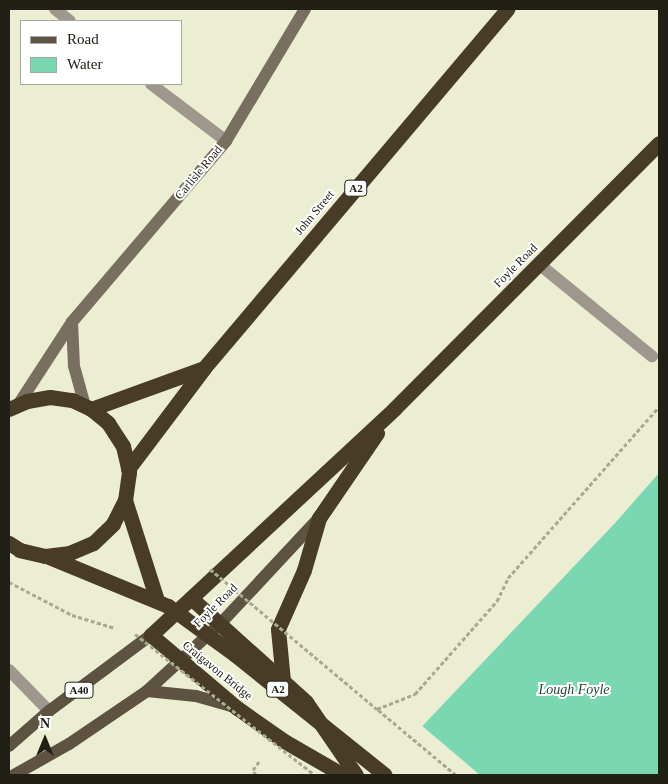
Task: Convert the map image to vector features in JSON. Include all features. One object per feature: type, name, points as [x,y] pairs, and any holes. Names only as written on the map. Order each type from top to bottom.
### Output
[{"type":"highway","name":"John Street","points":[[128,469],[204,368],[507,9]]},
{"type":"highway","name":"Foyle Road","points":[[150,635],[394,409],[659,143]]},
{"type":"highway","name":"John Street","points":[[88,408],[204,368]]},
{"type":"highway","name":"A2","points":[[9,543],[20,550],[45,556],[70,553],[93,543],[113,524],[125,500],[128,469],[122,446],[108,423],[88,408],[72,400],[50,398],[13,407]]},
{"type":"highway","name":"Foyle Road","points":[[319,518],[394,409]]},
{"type":"highway","name":"A2","points":[[125,500],[163,603]]},
{"type":"highway","points":[[283,681],[278,629],[304,570],[319,518]]},
{"type":"highway","name":"Craigavon Bridge","points":[[45,556],[163,603],[234,654],[385,775]]},
{"type":"highway","name":"A2","points":[[191,598],[221,623],[306,702],[356,775]]},
{"type":"highway","name":"Craigavon Bridge","points":[[150,635],[237,708],[284,742],[343,775]]},
{"type":"main road","name":"Foyle Road","points":[[14,775],[69,744],[147,692],[221,623],[319,518]]},
{"type":"main road","name":"Foyle Road","points":[[9,746],[49,711],[150,635]]},
{"type":"main road","points":[[147,692],[196,696],[237,708]]},
{"type":"street","points":[[55,9],[69,20]]},
{"type":"street","name":"Carlisle Road","points":[[13,407],[72,322],[226,141],[305,9]]},
{"type":"street","points":[[152,85],[226,141]]},
{"type":"street","points":[[539,264],[652,356]]},
{"type":"street","points":[[72,322],[74,366],[88,408]]},
{"type":"street","points":[[9,670],[49,711]]},
{"type":"path","points":[[377,709],[415,694],[497,601],[508,578],[659,408]]},
{"type":"path","points":[[210,569],[454,775]]},
{"type":"path","points":[[9,582],[72,615],[117,629]]},
{"type":"path","points":[[126,631],[135,634],[315,775]]},
{"type":"path","points":[[397,729],[454,775]]},
{"type":"path","points":[[253,770],[256,775]]},
{"type":"water","name":"Lough Foyle","points":[[659,473],[659,775],[376,775],[616,522]]},
{"type":"pier","points":[[421,725],[480,775],[374,775]]}]
